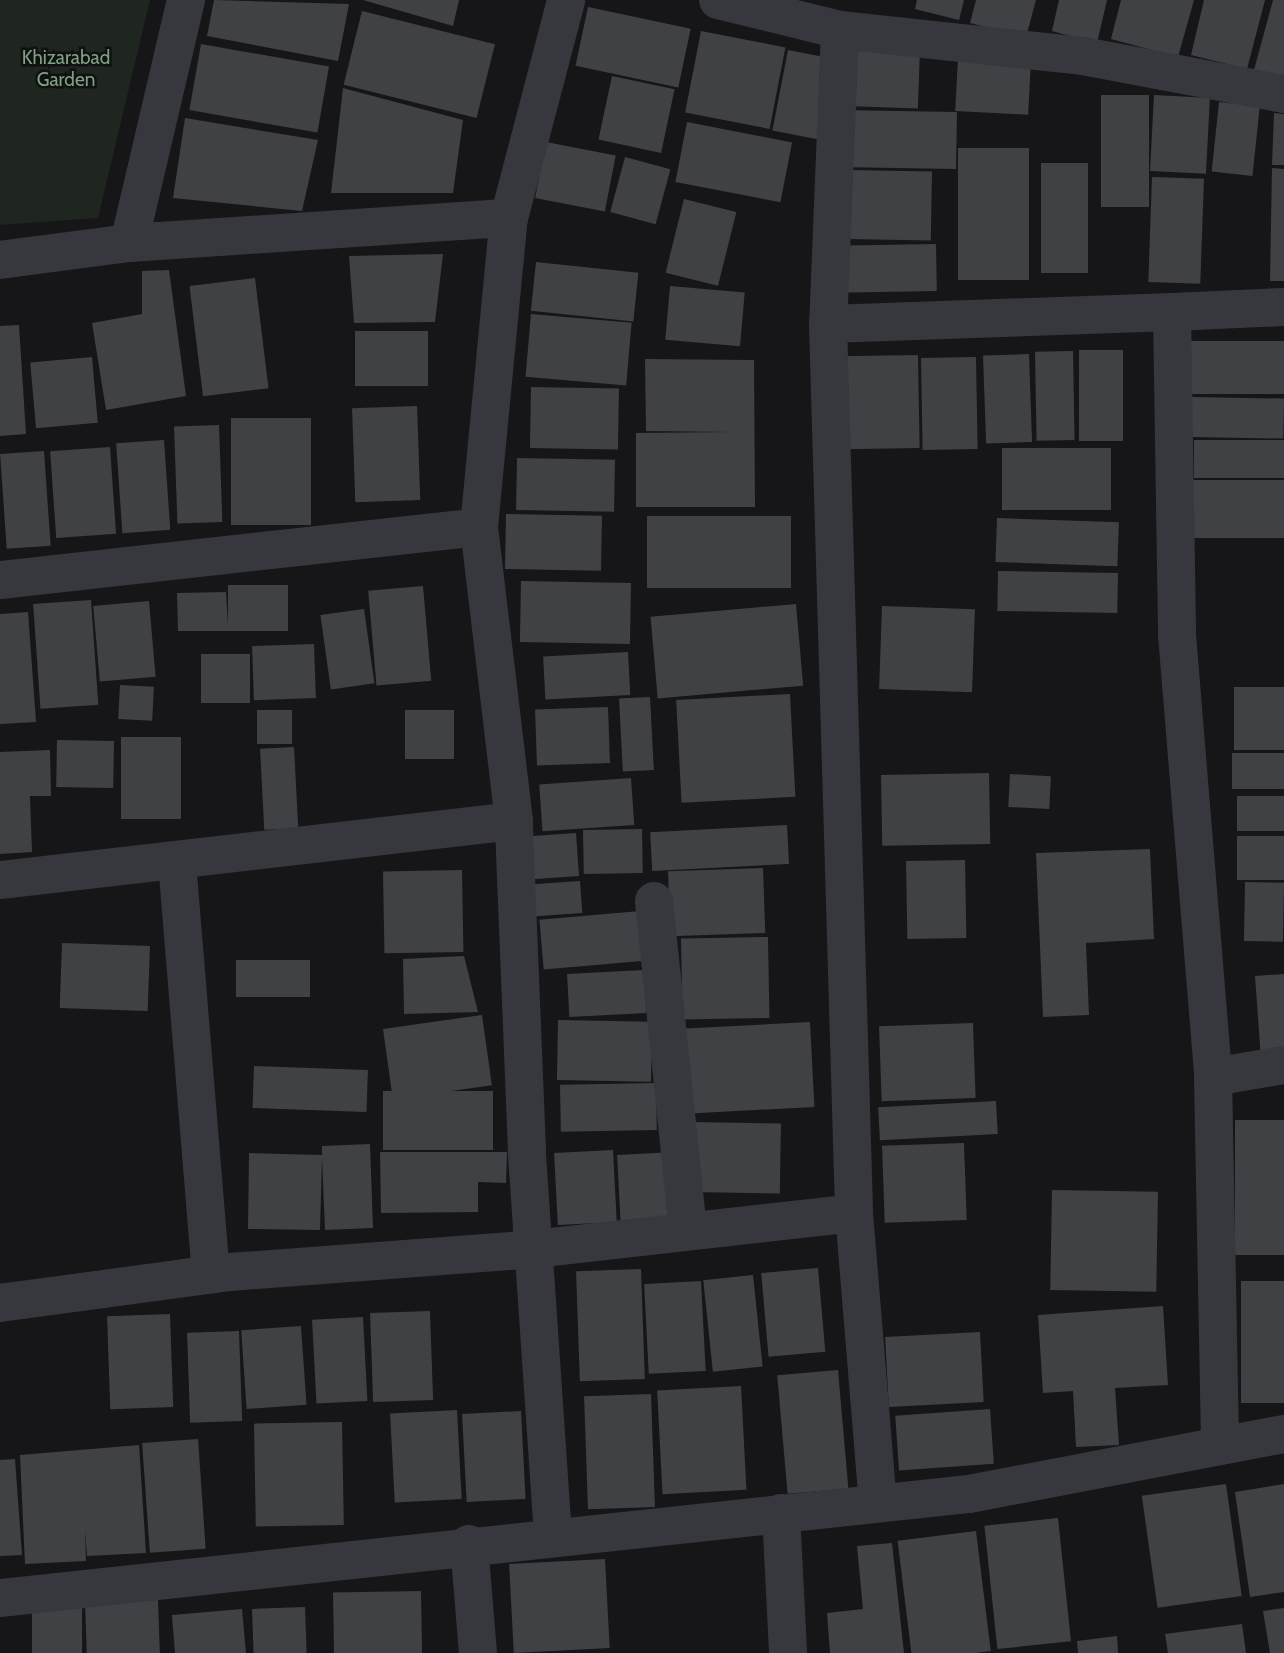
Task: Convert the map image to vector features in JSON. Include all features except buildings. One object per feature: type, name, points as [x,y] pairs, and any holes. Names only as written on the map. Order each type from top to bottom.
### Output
[{"type":"street","points":[[129,243],[186,0]]},
{"type":"street","points":[[553,1536],[534,1249],[514,821],[479,527],[509,218],[566,0]]},
{"type":"street","points":[[718,0],[839,30],[1083,56],[1284,94]]},
{"type":"street","points":[[839,30],[828,324],[854,1213],[878,1503]]},
{"type":"street","points":[[0,260],[129,243],[509,218]]},
{"type":"street","points":[[828,324],[1284,307]]},
{"type":"street","points":[[1172,312],[1177,635],[1213,1077],[1220,1446]]},
{"type":"street","points":[[0,580],[479,527]]},
{"type":"street","points":[[0,880],[177,863],[514,821]]},
{"type":"street","points":[[177,863],[211,1275]]},
{"type":"street","points":[[654,901],[688,1228]]},
{"type":"street","points":[[1213,1077],[1284,1065]]},
{"type":"street","points":[[0,1303],[211,1275],[534,1249],[688,1228],[854,1213]]},
{"type":"street","points":[[0,1598],[469,1545],[969,1494],[1284,1434]]},
{"type":"street","points":[[781,1513],[788,1653]]},
{"type":"street","points":[[469,1545],[478,1653]]},
{"type":"green space","name":"Khizarabad Garden","points":[[0,0],[150,0],[98,218],[0,225]]}]
